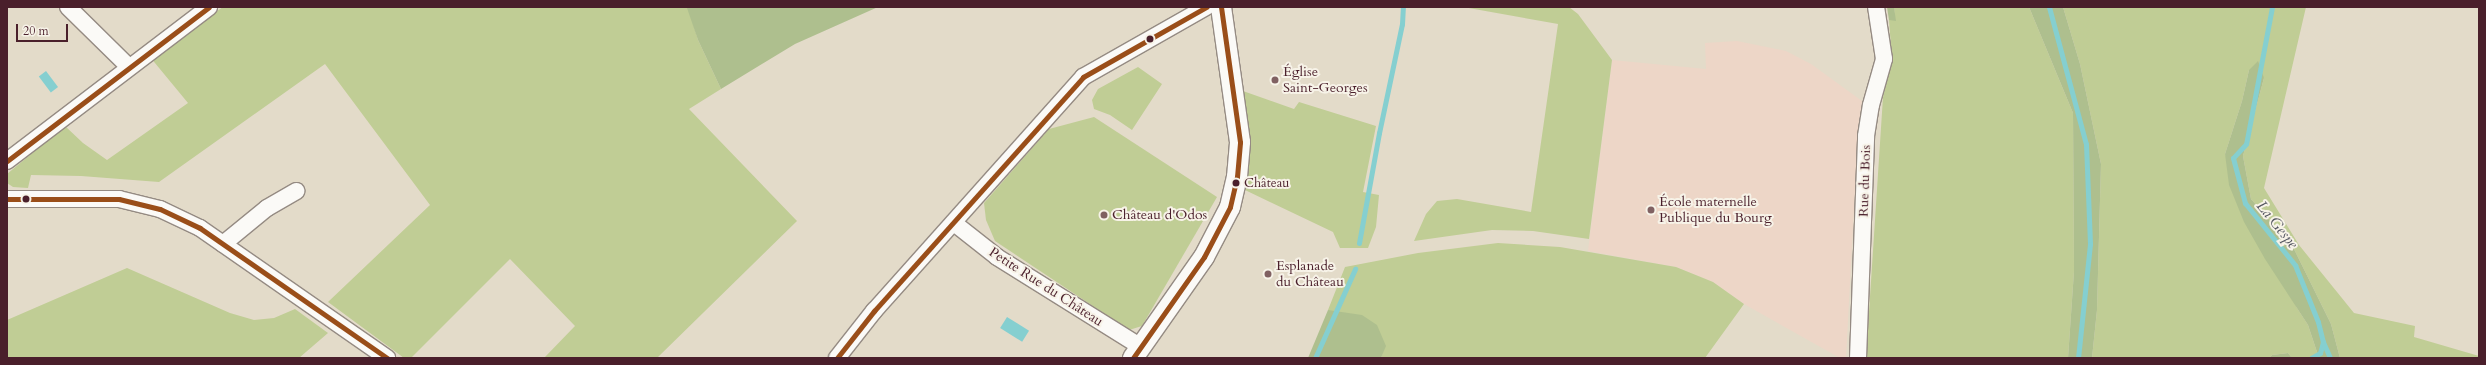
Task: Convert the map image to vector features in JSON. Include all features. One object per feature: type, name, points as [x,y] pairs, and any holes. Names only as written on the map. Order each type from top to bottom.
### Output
[{"type":"street","points":[[68,7],[128,66]]},
{"type":"street","points":[[7,161],[128,66],[209,7]]},
{"type":"street","points":[[837,358],[874,311],[1083,78],[1206,7]]},
{"type":"street","points":[[1137,353],[1204,257],[1230,207],[1237,177],[1240,142],[1220,7]]},
{"type":"street","name":"Rue du Bois","points":[[1858,358],[1866,136],[1871,106],[1884,60],[1876,7]]},
{"type":"street","points":[[223,244],[267,208],[297,191]]},
{"type":"street","points":[[7,199],[119,198],[160,209],[200,228],[387,358]]},
{"type":"street","name":"Petite Rue du Château","points":[[954,223],[997,257],[1137,353]]},
{"type":"shaded area","points":[[1737,41],[1786,51],[1811,64],[1862,101],[1858,134],[1846,358],[1840,358],[1744,304],[1713,282],[1676,267],[1588,251],[1612,60],[1706,69],[1705,43]]},
{"type":"green space","points":[[223,7],[688,7],[698,40],[721,89],[689,109],[797,221],[657,358],[544,358],[575,326],[510,259],[411,358],[404,358],[328,302],[430,205],[325,64],[159,182],[81,176],[31,175],[28,188],[13,187],[7,183],[7,174],[65,126],[83,143],[107,160],[188,103],[150,57]]},
{"type":"green space","points":[[878,7],[795,44],[721,89],[698,40],[687,8]]},
{"type":"green space","points":[[1463,7],[1569,7],[1578,14],[1612,60],[1589,239],[1533,231],[1492,230],[1414,241],[1426,214],[1437,201],[1457,199],[1531,212],[1558,24]]},
{"type":"green space","points":[[1887,7],[1894,7],[1896,21],[1889,20]]},
{"type":"green space","points":[[1894,7],[2029,7],[2073,113],[2074,271],[2068,358],[1866,358],[1883,97],[1892,60],[1889,20],[1895,20]]},
{"type":"green space","points":[[2029,7],[2063,7],[2080,64],[2101,164],[2097,310],[2092,358],[2068,358],[2074,271],[2073,113]]},
{"type":"green space","points":[[2063,7],[2306,7],[2264,188],[2299,245],[2354,313],[2415,326],[2414,337],[2479,356],[2479,358],[2340,358],[2331,324],[2293,247],[2251,199],[2243,156],[2264,78],[2249,70],[2242,101],[2225,154],[2297,308],[2308,325],[2319,358],[2292,358],[2288,353],[2272,355],[2269,358],[2092,358],[2097,310],[2101,164],[2080,64]]},
{"type":"green space","points":[[2258,61],[2264,78],[2243,156],[2251,199],[2293,247],[2331,324],[2340,358],[2319,358],[2308,325],[2265,259],[2244,222],[2229,185],[2225,154],[2242,101],[2249,70]]},
{"type":"green space","points":[[1138,67],[1162,84],[1132,130],[1110,115],[1094,109],[1092,100],[1098,89]]},
{"type":"green space","points":[[1243,91],[1294,109],[1299,102],[1376,126],[1363,192],[1379,195],[1376,227],[1368,248],[1340,248],[1333,232],[1245,190]]},
{"type":"green space","points":[[1094,117],[1217,197],[1142,326],[1129,330],[995,241],[986,220],[984,203],[1049,129]]},
{"type":"green space","points":[[1498,243],[1560,247],[1676,267],[1713,282],[1744,304],[1705,358],[1381,358],[1385,346],[1328,310],[1345,267],[1418,253]]},
{"type":"green space","points":[[127,268],[230,313],[254,320],[274,318],[295,309],[328,333],[299,358],[7,358],[7,320]]},
{"type":"green space","points":[[1328,310],[1362,315],[1377,325],[1386,346],[1381,358],[1308,358]]},
{"type":"green space","points":[[2288,353],[2292,358],[2269,358],[2272,355]]},
{"type":"water","points":[[46,71],[58,87],[51,92],[39,76]]},
{"type":"water","points":[[1007,317],[1029,331],[1022,342],[1000,328]]},
{"type":"waterway","points":[[1359,243],[1379,133],[1402,24],[1403,7]]},
{"type":"waterway","points":[[2049,7],[2086,144],[2090,244],[2078,358]]},
{"type":"waterway","name":"La Gespe","points":[[2272,7],[2246,144],[2233,158],[2245,203],[2295,265],[2318,322],[2323,342],[2320,353],[2311,358]]},
{"type":"waterway","points":[[1315,358],[1355,269]]},
{"type":"waterway","points":[[2323,342],[2330,358]]},
{"type":"transit line","points":[[7,161],[209,7]]},
{"type":"transit line","points":[[837,358],[874,311],[1083,77],[1206,7]]},
{"type":"transit line","points":[[1133,358],[1204,257],[1230,207],[1237,177],[1240,142],[1221,7]]},
{"type":"transit line","points":[[7,199],[119,199],[160,209],[200,228],[387,358]]},
{"type":"place","name":"Église Saint-Georges","points":[[1275,80]]},
{"type":"place","name":"Château","points":[[1236,183]]},
{"type":"place","name":"École maternelle Publique du Bourg","points":[[1651,210]]},
{"type":"place","name":"Château d'Odos","points":[[1104,215]]},
{"type":"place","name":"Esplanade du Château","points":[[1268,274]]}]
